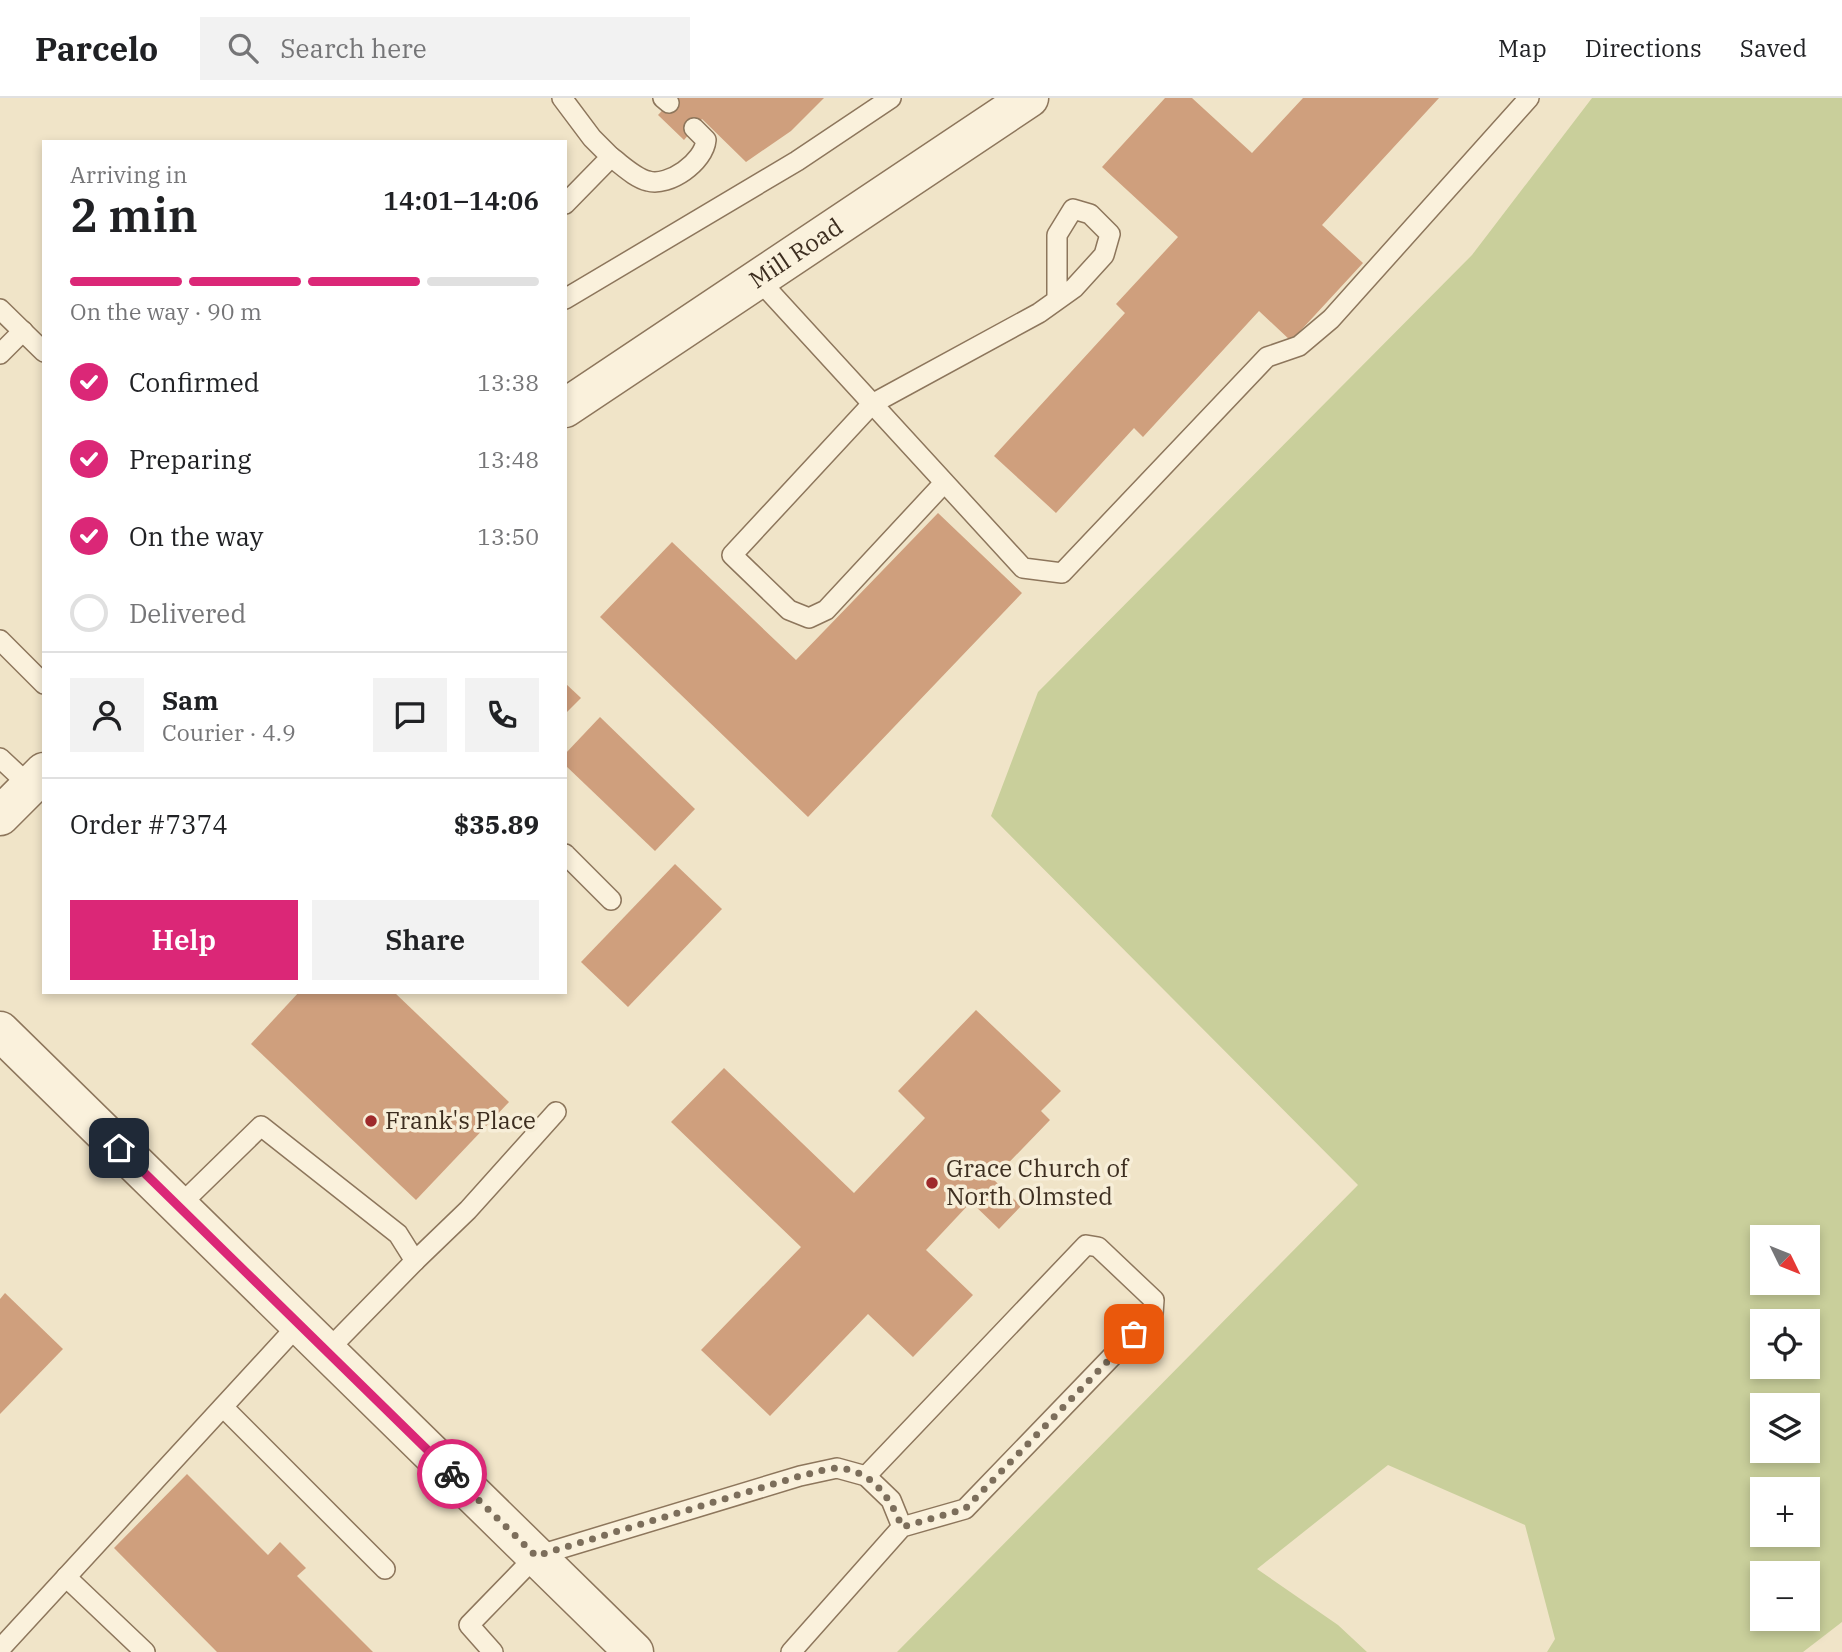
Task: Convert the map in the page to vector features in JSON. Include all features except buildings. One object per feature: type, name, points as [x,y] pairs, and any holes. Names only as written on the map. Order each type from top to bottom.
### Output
[{"type":"street","name":"Mill Road","points":[[567,407],[1029,98]]},
{"type":"street","points":[[0,816],[37,779]]},
{"type":"street","points":[[0,1031],[634,1652]]},
{"type":"lane","points":[[567,298],[797,161],[891,98]]},
{"type":"lane","points":[[758,279],[1023,568],[1062,573],[1267,358],[1299,346],[1331,319],[1529,98]]},
{"type":"lane","points":[[571,101],[611,157],[648,181],[664,180],[690,166],[705,148],[706,141],[694,128]]},
{"type":"lane","points":[[567,202],[611,157]]},
{"type":"lane","points":[[944,482],[826,610],[809,618],[789,610],[732,555],[872,404],[1039,313],[1057,299]]},
{"type":"lane","points":[[0,309],[42,350]]},
{"type":"lane","points":[[0,354],[23,331]]},
{"type":"lane","points":[[0,640],[42,682]]},
{"type":"lane","points":[[0,758],[37,779]]},
{"type":"lane","points":[[567,856],[611,900]]},
{"type":"lane","points":[[327,1351],[468,1210],[556,1112]]},
{"type":"lane","points":[[179,1206],[261,1126],[398,1234],[415,1261]]},
{"type":"lane","points":[[791,1652],[902,1527],[965,1509],[1153,1314],[1154,1300],[1098,1247],[1086,1245],[866,1476]]},
{"type":"lane","points":[[0,1648],[299,1324]]},
{"type":"lane","points":[[223,1407],[385,1569]]},
{"type":"lane","points":[[493,1652],[469,1625],[536,1556],[800,1476],[837,1468],[866,1476],[891,1500],[902,1527]]},
{"type":"lane","points":[[66,1577],[145,1652]]},
{"type":"green space","points":[[1592,98],[1842,98],[1842,1622],[1803,1652],[1547,1652],[1555,1639],[1525,1525],[1388,1465],[1257,1569],[1338,1625],[1367,1652],[897,1652],[1358,1185],[991,816],[1038,692],[1472,255]]},
{"type":"way so far","points":[[452,1474],[536,1556],[800,1476],[837,1468],[866,1476],[891,1500],[902,1527],[965,1509],[1134,1334]]},
{"type":"place","name":"Frank's Place","points":[[371,1121]]},
{"type":"place","name":"Grace Church of North Olmsted","points":[[932,1183]]},
{"type":"route","points":[[119,1148],[452,1474]]}]
